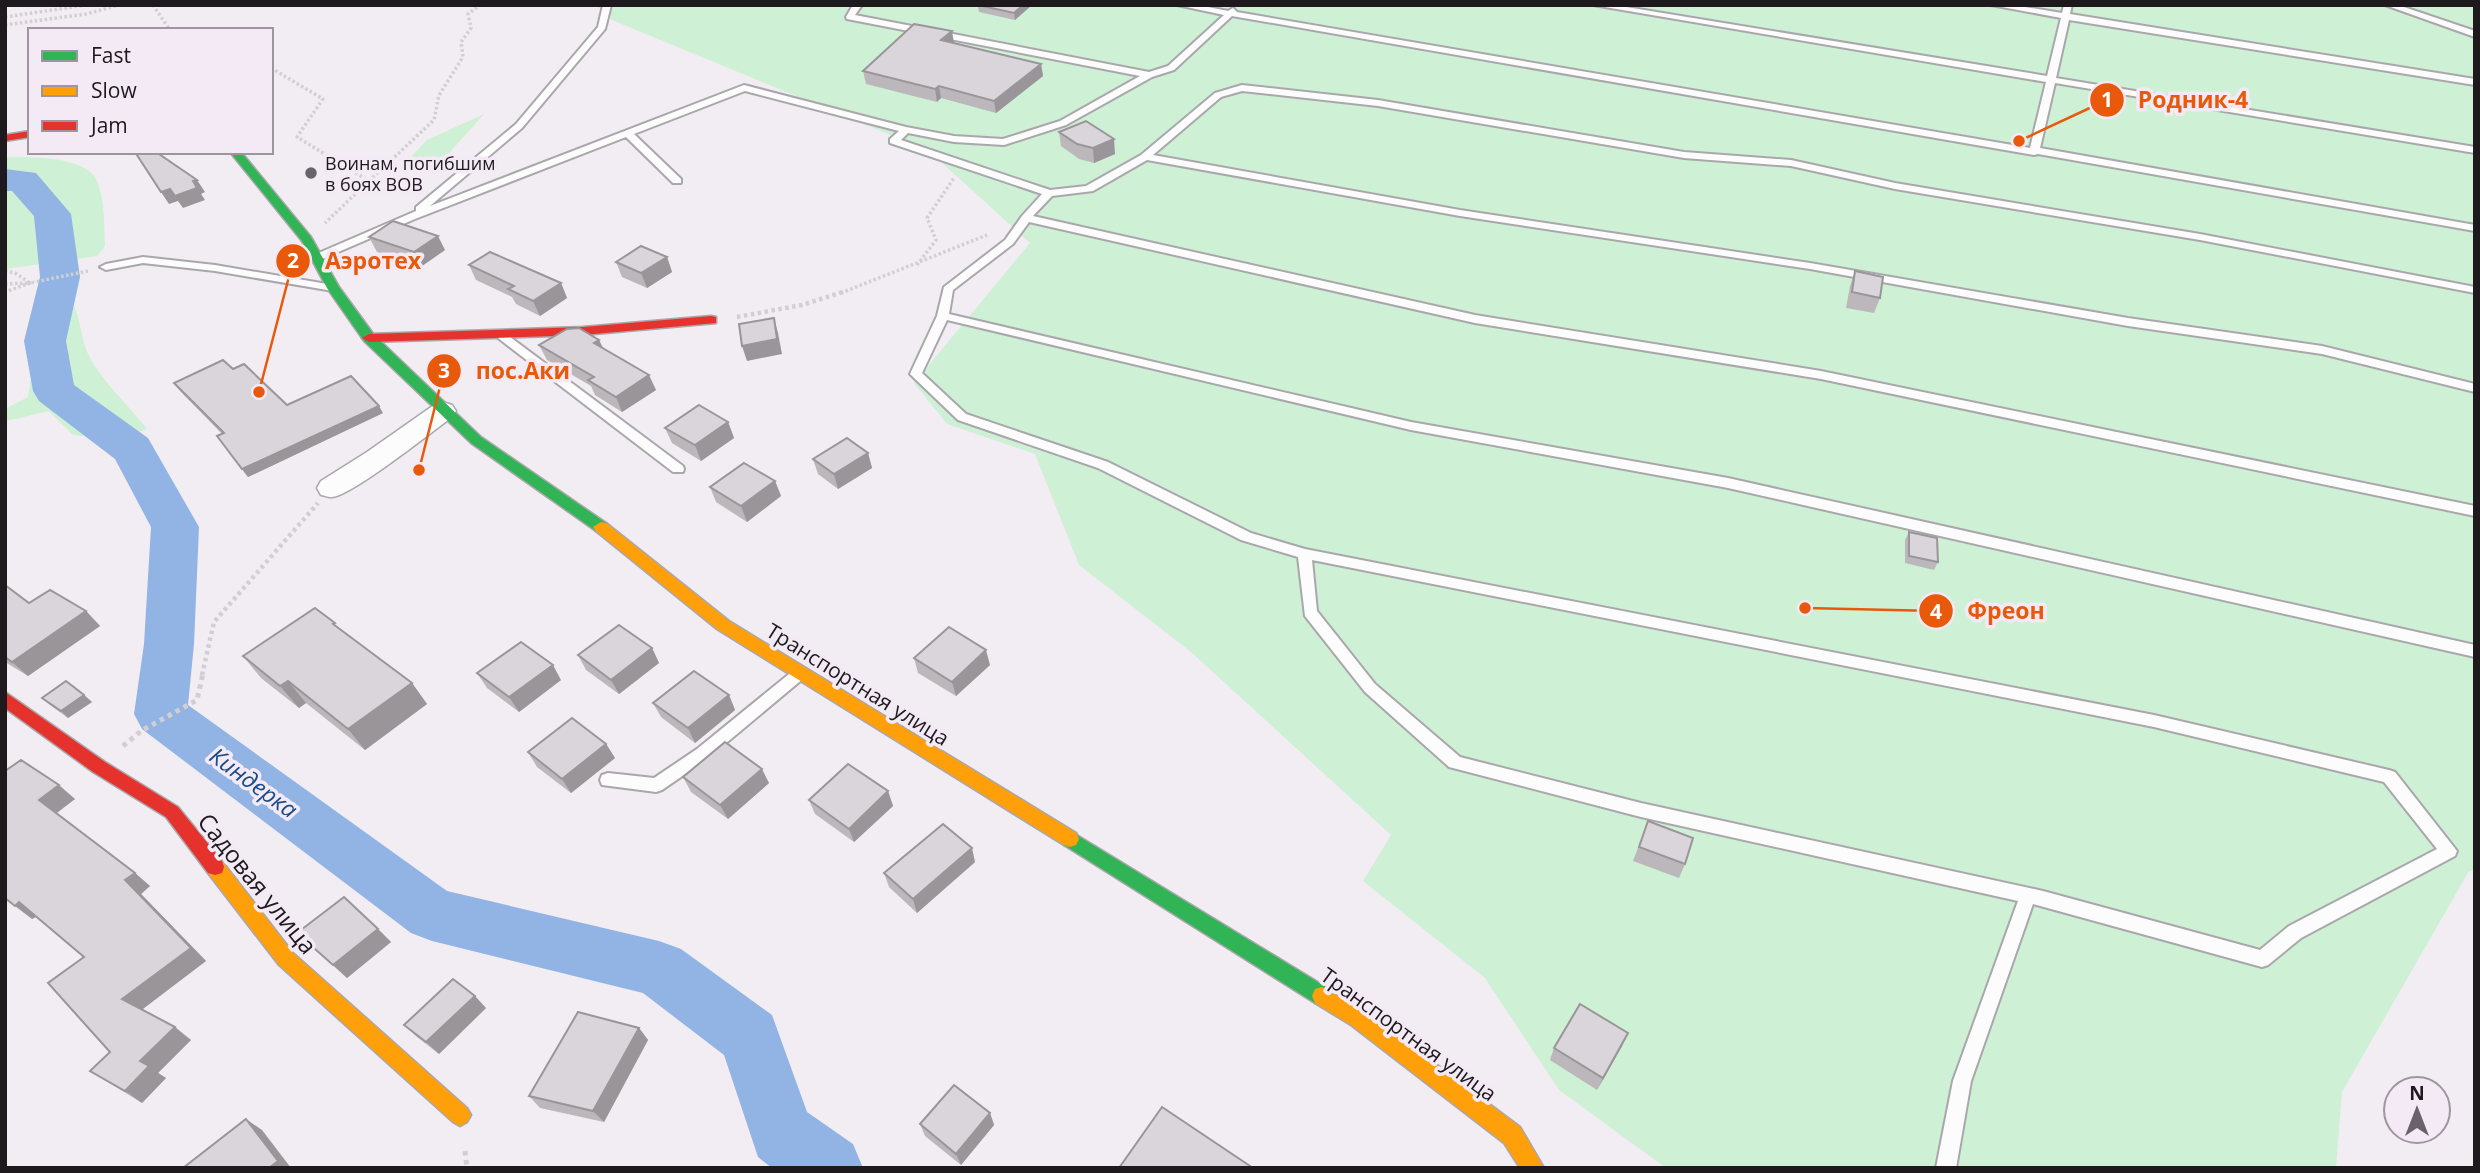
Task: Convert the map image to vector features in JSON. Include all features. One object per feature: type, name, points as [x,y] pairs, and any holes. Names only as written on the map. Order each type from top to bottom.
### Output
[{"type":"street","points":[[5,138],[28,134]]},
{"type":"street","name":"Транспортная улица","points":[[237,154],[307,240],[333,288],[369,338],[476,440],[597,524],[723,625],[1357,1018],[1512,1135],[1533,1168]]},
{"type":"street","points":[[369,338],[502,335],[668,326],[711,320]]},
{"type":"street","points":[[331,488],[377,459],[443,411]]},
{"type":"street","name":"Садовая улица","points":[[5,699],[99,767],[172,812],[286,959],[460,1115]]},
{"type":"lane","points":[[411,217],[519,126],[602,26],[607,5]]},
{"type":"lane","points":[[858,5],[850,17],[1149,75]]},
{"type":"lane","points":[[1181,5],[2034,152],[2035,150],[2475,228]]},
{"type":"lane","points":[[318,257],[411,217],[744,88],[906,130],[954,139],[1004,142],[1063,124],[1149,75],[1171,68],[1238,5]]},
{"type":"lane","points":[[1597,5],[2475,150]]},
{"type":"lane","points":[[1995,5],[2067,11],[2475,82]]},
{"type":"lane","points":[[2389,5],[2475,34]]},
{"type":"lane","points":[[2035,150],[2067,11]]},
{"type":"lane","points":[[906,130],[894,141],[1049,193],[1089,189],[1145,157],[1218,95],[1242,88],[1378,103],[1684,155],[1790,163],[1895,186],[2200,237],[2475,290]]},
{"type":"lane","points":[[627,134],[643,146],[677,181]]},
{"type":"lane","points":[[1145,157],[1460,213],[1810,267],[2128,322],[2322,350],[2475,388]]},
{"type":"lane","points":[[1049,193],[1009,242],[948,289],[943,316],[916,374],[962,418],[1103,465],[1246,537],[1305,554],[2154,722],[2389,777],[2449,851],[2295,932],[2262,959],[2028,895],[1641,810],[1455,762],[1370,688],[1310,612],[1305,554]]},
{"type":"lane","points":[[1026,218],[1475,319],[1821,375],[2475,511]]},
{"type":"lane","points":[[106,267],[143,260],[215,268],[333,288]]},
{"type":"lane","points":[[943,316],[1410,426],[1727,483],[2475,651]]},
{"type":"lane","points":[[502,335],[678,469]]},
{"type":"lane","points":[[608,780],[656,785],[702,754],[801,673]]},
{"type":"lane","points":[[1946,1168],[1962,1081],[2028,895]]},
{"type":"path","points":[[5,17],[86,5]]},
{"type":"path","points":[[5,25],[86,14],[119,5]]},
{"type":"path","points":[[153,5],[169,28]]},
{"type":"path","points":[[307,240],[434,120],[439,95],[463,57],[461,41],[471,28],[468,14],[480,5]]},
{"type":"path","points":[[273,69],[324,99],[297,136],[369,181]]},
{"type":"path","points":[[917,265],[936,240],[927,218],[946,187],[967,164]]},
{"type":"path","points":[[711,320],[762,314],[882,280],[1026,218]]},
{"type":"path","points":[[5,292],[106,267]]},
{"type":"path","points":[[5,271],[15,273],[30,284]]},
{"type":"path","points":[[5,284],[30,284]]},
{"type":"path","points":[[141,731],[197,700],[214,622],[331,488]]},
{"type":"green space","points":[[596,5],[2475,5],[2475,871],[2469,871],[2342,1092],[2336,1168],[1666,1168],[1559,1090],[1485,978],[1363,881],[1391,835],[1191,652],[1079,565],[1035,454],[947,424],[914,383],[1030,243],[929,151],[612,20]]},
{"type":"green space","points":[[484,114],[440,163],[405,163],[427,140]]},
{"type":"green space","points":[[5,157],[56,159],[81,166],[91,173],[100,188],[104,213],[105,246],[97,256],[5,269]]},
{"type":"green space","points":[[54,305],[74,306],[88,354],[108,383],[147,429],[118,439],[73,435],[49,411],[6,421],[5,409],[28,397],[31,378],[28,328]]},
{"type":"building","points":[[978,5],[1023,5],[1014,13]]},
{"type":"building","points":[[914,24],[952,31],[941,40],[1041,64],[994,101],[939,86],[935,89],[863,71]]},
{"type":"building","points":[[1086,121],[1114,139],[1093,148],[1077,144],[1059,132]]},
{"type":"building","points":[[136,154],[159,154],[197,180],[193,181],[197,188],[175,196],[170,189],[161,192]]},
{"type":"building","points":[[393,221],[438,236],[414,252],[369,237]]},
{"type":"building","points":[[641,246],[667,257],[641,273],[616,262]]},
{"type":"building","points":[[490,252],[561,283],[533,301],[508,289],[514,286],[469,265]]},
{"type":"building","points":[[1855,271],[1883,277],[1880,298],[1852,292]]},
{"type":"building","points":[[774,318],[777,339],[742,346],[739,324]]},
{"type":"building","points":[[579,328],[599,340],[594,343],[649,375],[616,397],[588,380],[594,377],[539,345],[567,329]]},
{"type":"building","points":[[223,360],[233,369],[244,364],[287,405],[351,376],[379,406],[242,469],[217,436],[224,433],[174,383]]},
{"type":"building","points":[[699,405],[728,422],[695,445],[665,428]]},
{"type":"building","points":[[847,438],[868,453],[834,474],[813,459]]},
{"type":"building","points":[[744,463],[775,481],[741,506],[710,487]]},
{"type":"building","points":[[1909,532],[1937,538],[1938,562],[1909,556]]},
{"type":"building","points":[[5,585],[29,603],[50,590],[86,611],[12,662],[5,657]]},
{"type":"building","points":[[315,608],[412,683],[348,729],[288,681],[280,686],[243,656]]},
{"type":"building","points":[[619,625],[652,648],[611,680],[578,655]]},
{"type":"building","points":[[949,627],[986,650],[952,682],[914,658]]},
{"type":"building","points":[[521,642],[553,665],[509,697],[477,673]]},
{"type":"building","points":[[694,671],[729,695],[688,728],[653,703]]},
{"type":"building","points":[[66,681],[84,695],[61,711],[42,698]]},
{"type":"building","points":[[572,718],[606,744],[562,779],[528,752]]},
{"type":"building","points":[[725,742],[762,769],[720,805],[683,777]]},
{"type":"building","points":[[21,760],[59,785],[39,800],[135,873],[125,880],[191,948],[122,999],[175,1027],[140,1061],[149,1066],[125,1091],[90,1071],[110,1052],[48,983],[84,957],[19,902],[15,906],[5,898],[5,771]]},
{"type":"building","points":[[848,764],[888,791],[849,829],[809,800]]},
{"type":"building","points":[[1648,821],[1693,838],[1685,864],[1639,847]]},
{"type":"building","points":[[943,824],[972,848],[913,899],[884,873]]},
{"type":"building","points":[[344,897],[378,929],[333,965],[297,933]]},
{"type":"building","points":[[453,979],[475,996],[426,1042],[404,1025]]},
{"type":"building","points":[[1580,1004],[1628,1033],[1603,1078],[1554,1048]]},
{"type":"building","points":[[578,1012],[639,1028],[593,1111],[529,1096]]},
{"type":"building","points":[[954,1085],[990,1113],[956,1154],[920,1124]]},
{"type":"building","points":[[1162,1107],[1253,1168],[1119,1168]]},
{"type":"building","points":[[246,1119],[278,1161],[269,1168],[183,1168]]},
{"type":"waterway","name":"Киндерка","points":[[5,180],[23,181],[52,214],[60,277],[45,341],[54,391],[132,449],[175,527],[169,644],[161,714],[432,914],[659,969],[750,1036],[781,1134],[829,1168]]},
{"type":"traffic: fast","points":[[237,154],[307,240],[333,288],[369,338],[476,440],[601,527]]},
{"type":"traffic: fast","points":[[1070,839],[1322,996]]},
{"type":"traffic: slow","points":[[601,527],[723,625],[1070,839]]},
{"type":"traffic: slow","points":[[215,867],[286,959],[460,1115]]},
{"type":"traffic: slow","points":[[1322,996],[1358,1018],[1512,1135],[1533,1168]]},
{"type":"traffic: jam","points":[[5,138],[28,134]]},
{"type":"traffic: jam","points":[[369,338],[583,331],[711,320]]},
{"type":"traffic: jam","points":[[5,699],[99,767],[172,812],[215,867]]},
{"type":"place","name":"Родник-4","points":[[2019,141]]},
{"type":"place","name":"Воинам, погибшим в боях ВОВ","points":[[311,173]]},
{"type":"place","name":"Аэротех","points":[[259,392]]},
{"type":"place","name":"пос.Аки","points":[[419,470]]},
{"type":"place","name":"Фреон","points":[[1805,608]]}]
